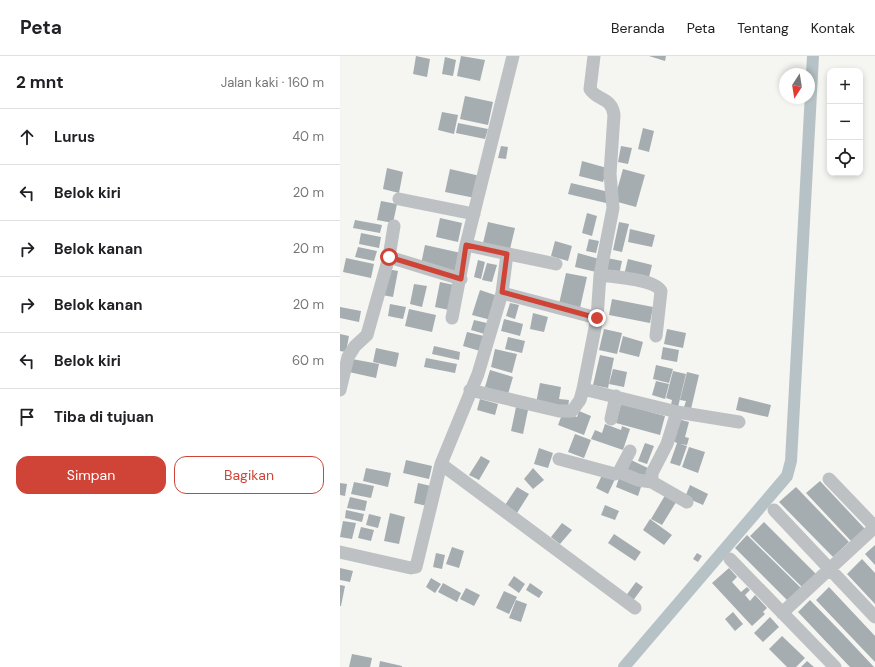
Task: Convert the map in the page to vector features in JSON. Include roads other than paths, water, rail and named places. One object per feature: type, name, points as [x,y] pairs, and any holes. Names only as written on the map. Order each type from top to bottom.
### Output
[{"type":"street","points":[[452,318],[461,279],[466,245],[513,56]]},
{"type":"street","points":[[470,390],[556,410],[572,411],[580,400],[597,318],[600,275],[613,208],[610,174],[614,115],[613,108],[607,101],[592,92],[590,89],[594,56]]},
{"type":"street","points":[[399,199],[474,214]]},
{"type":"street","points":[[340,390],[348,357],[355,346],[367,335],[389,257],[394,226]]},
{"type":"street","points":[[466,245],[556,264]]},
{"type":"street","points":[[340,552],[411,568],[416,567],[441,464],[470,390],[478,374],[502,292],[507,254]]},
{"type":"street","points":[[389,257],[461,279]]},
{"type":"street","points":[[600,275],[647,282],[659,287],[661,291],[656,336]]},
{"type":"street","points":[[502,292],[597,318]]},
{"type":"street","points":[[583,389],[676,412],[738,422]]},
{"type":"street","points":[[611,418],[616,396]]},
{"type":"street","points":[[652,482],[652,473],[667,444],[676,412]]},
{"type":"street","points":[[619,472],[630,451]]},
{"type":"street","points":[[560,459],[615,474],[619,472],[638,480],[652,482],[687,502]]},
{"type":"street","points":[[441,464],[635,608]]},
{"type":"street","points":[[782,613],[875,527],[829,479]]},
{"type":"street","points":[[774,510],[875,617]]},
{"type":"street","points":[[730,559],[835,667]]},
{"type":"waterway","points":[[624,667],[787,476],[791,461],[813,56]]}]
